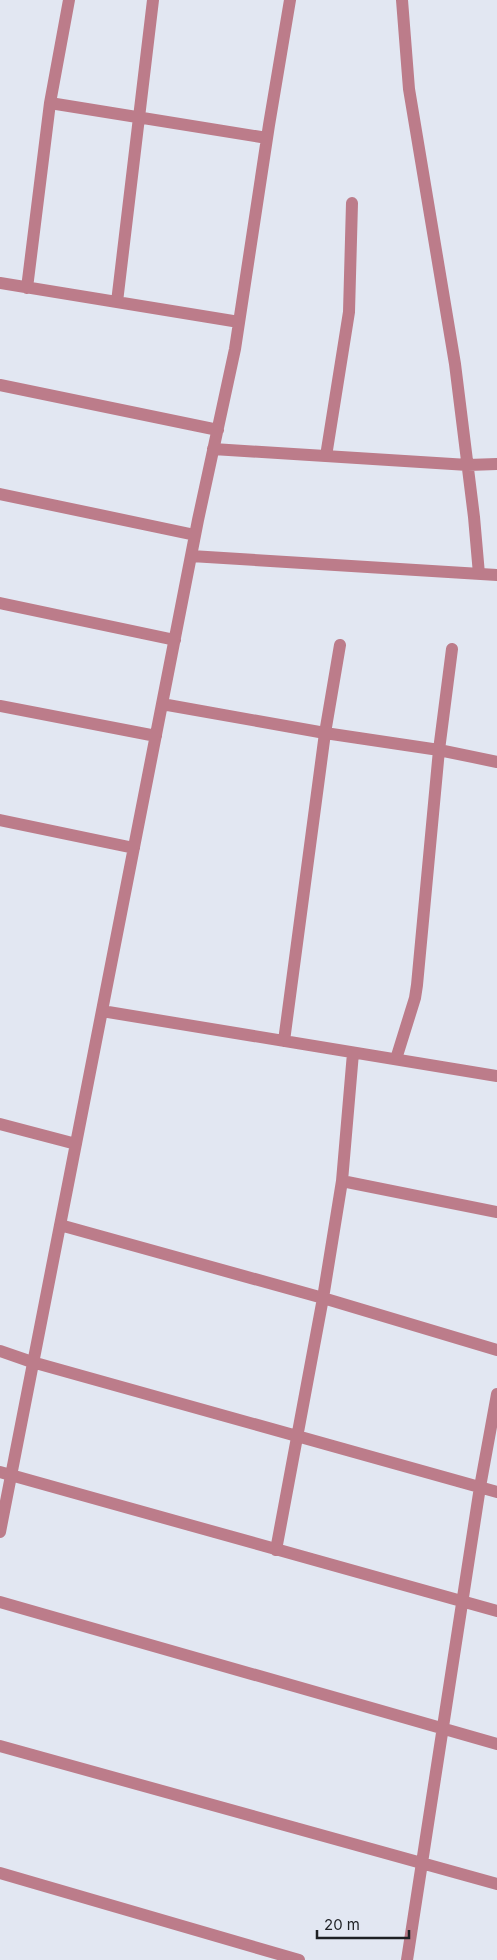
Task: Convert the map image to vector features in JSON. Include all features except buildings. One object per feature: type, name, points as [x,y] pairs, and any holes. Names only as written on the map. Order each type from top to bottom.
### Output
[{"type":"street","points":[[27,288],[50,103],[69,0]]},
{"type":"street","points":[[117,302],[153,0]]},
{"type":"street","points":[[0,1532],[6,1473],[32,1362],[195,535],[236,349],[267,138],[290,0]]},
{"type":"street","points":[[402,0],[409,89],[455,364],[474,517],[479,574]]},
{"type":"street","points":[[50,103],[267,138]]},
{"type":"street","points":[[326,456],[349,312],[352,203]]},
{"type":"street","points":[[0,284],[240,322]]},
{"type":"street","points":[[0,385],[218,430]]},
{"type":"street","points":[[214,449],[468,465],[497,464]]},
{"type":"street","points":[[0,494],[195,535]]},
{"type":"street","points":[[191,556],[497,575]]},
{"type":"street","points":[[0,603],[174,640]]},
{"type":"street","points":[[284,1041],[326,733],[340,645]]},
{"type":"street","points":[[396,1059],[415,998],[417,985],[439,750],[452,649]]},
{"type":"street","points":[[162,704],[326,733],[439,750],[497,762]]},
{"type":"street","points":[[0,706],[156,736]]},
{"type":"street","points":[[0,820],[134,848]]},
{"type":"street","points":[[102,1011],[497,1076]]},
{"type":"street","points":[[276,1550],[342,1181],[353,1052]]},
{"type":"street","points":[[0,1124],[76,1144]]},
{"type":"street","points":[[342,1181],[497,1212]]},
{"type":"street","points":[[60,1225],[322,1298],[497,1350]]},
{"type":"street","points":[[0,1351],[32,1362],[497,1492]]},
{"type":"street","points":[[407,1960],[464,1602],[480,1487],[497,1394]]},
{"type":"street","points":[[6,1473],[497,1611]]},
{"type":"street","points":[[0,1602],[497,1744]]},
{"type":"street","points":[[0,1746],[497,1884]]},
{"type":"street","points":[[0,1873],[299,1960]]}]
